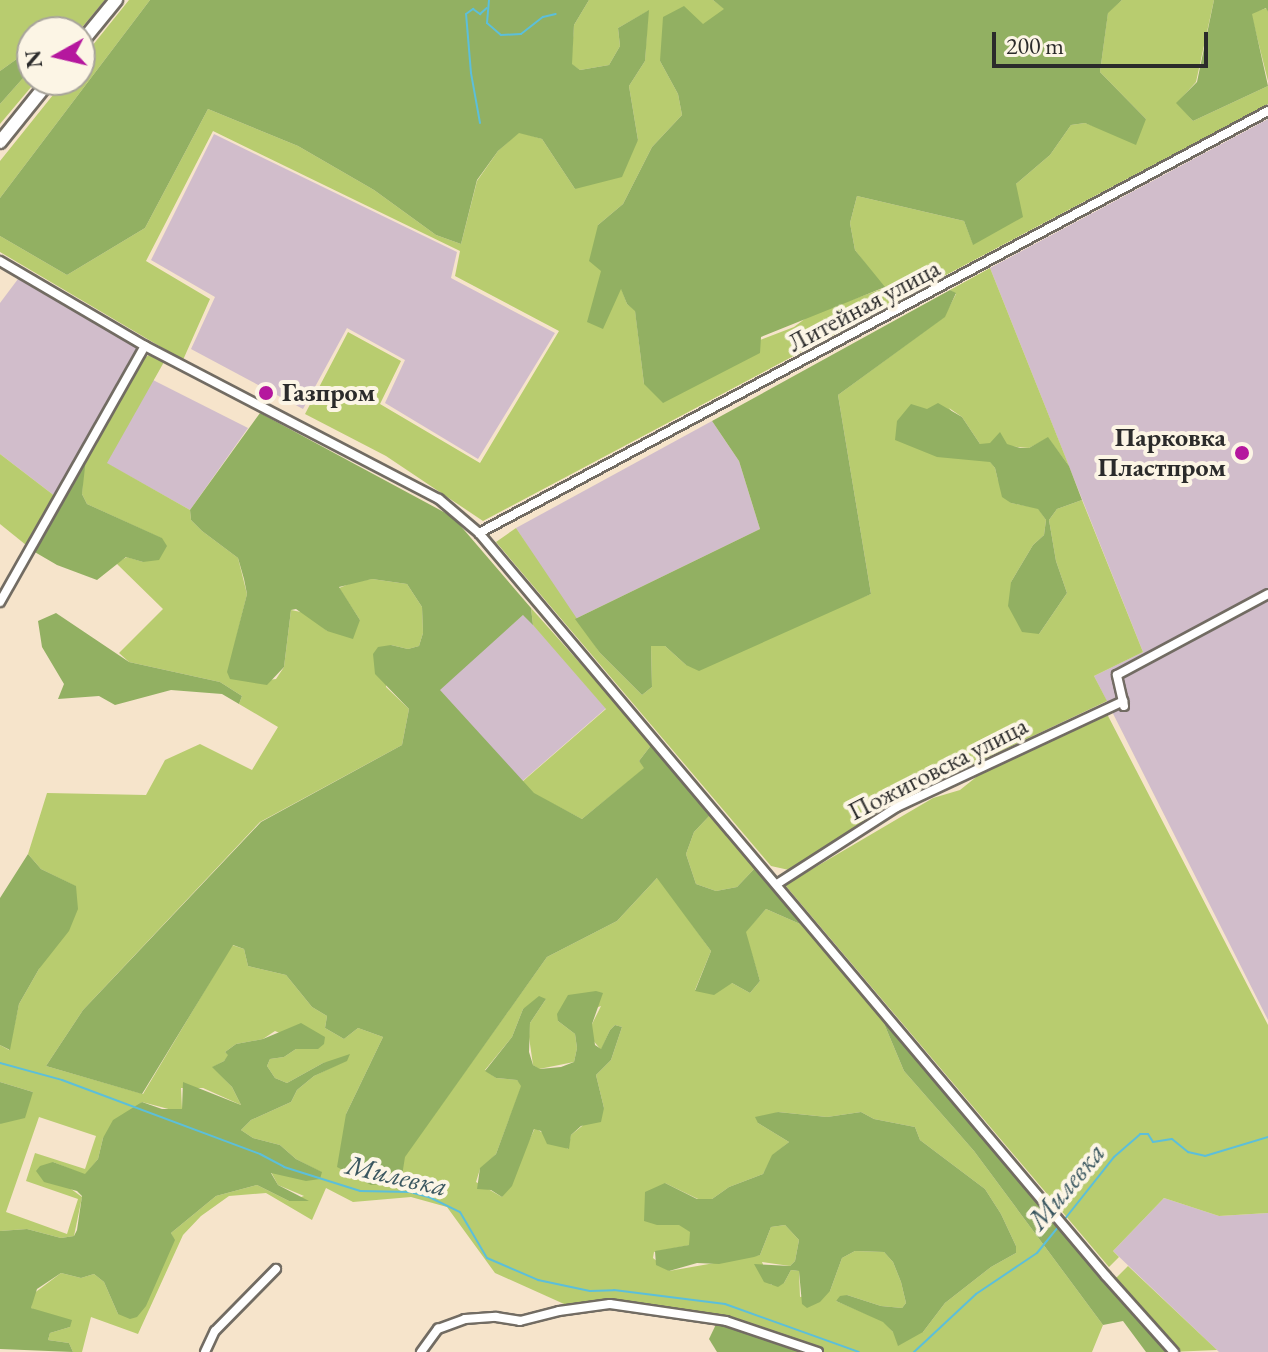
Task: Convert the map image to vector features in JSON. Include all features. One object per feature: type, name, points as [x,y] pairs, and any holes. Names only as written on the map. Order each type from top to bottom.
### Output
[{"type":"highway","points":[[96,24],[116,0]]},
{"type":"highway","points":[[0,142],[37,96]]},
{"type":"street","name":"Литейная улица","points":[[479,533],[1268,111]]},
{"type":"street","points":[[0,261],[145,346],[439,499],[479,533],[1066,1229],[1174,1352]]},
{"type":"street","points":[[0,602],[145,346]]},
{"type":"street","name":"Пожиговска улица","points":[[777,884],[897,807],[1123,704],[1117,675],[1268,594]]},
{"type":"street","points":[[205,1352],[215,1331],[276,1269]]},
{"type":"street","points":[[421,1352],[438,1329],[465,1319],[496,1317],[520,1321],[559,1311],[610,1304],[726,1321],[818,1352]]},
{"type":"shaded area","points":[[1268,119],[1268,1020],[1094,676],[1143,652],[990,268]]},
{"type":"shaded area","points":[[214,134],[457,252],[451,278],[555,333],[478,459],[385,403],[405,360],[347,328],[303,409],[191,349],[215,297],[151,260]]},
{"type":"shaded area","points":[[18,279],[138,348],[56,497],[0,454],[0,303]]},
{"type":"shaded area","points":[[153,380],[248,428],[190,510],[106,463]]},
{"type":"shaded area","points":[[712,421],[739,461],[760,529],[575,619],[516,528]]},
{"type":"shaded area","points":[[524,614],[606,708],[520,783],[438,689]]},
{"type":"shaded area","points":[[1164,1198],[1219,1216],[1268,1213],[1268,1352],[1219,1352],[1113,1251]]},
{"type":"green space","points":[[0,0],[105,0],[92,16],[16,16],[16,60],[0,71]]},
{"type":"green space","points":[[129,0],[150,0],[96,71],[96,41]]},
{"type":"green space","points":[[150,0],[589,0],[574,25],[572,64],[580,70],[609,65],[620,46],[618,28],[649,10],[645,61],[629,86],[638,140],[622,177],[575,189],[542,139],[519,133],[498,151],[477,180],[461,244],[436,235],[374,190],[298,146],[208,109],[145,228],[67,275],[0,236],[0,198],[77,96],[96,96],[96,71]]},
{"type":"green space","points":[[589,0],[713,0],[725,9],[660,61],[678,94],[682,115],[652,147],[623,204],[598,225],[627,304],[635,310],[644,384],[794,327],[810,315],[884,288],[855,250],[850,223],[857,196],[964,221],[973,244],[1016,184],[1050,155],[1071,125],[1085,123],[1105,130],[1146,119],[1100,72],[1108,12],[1122,0],[1214,0],[1196,82],[1177,103],[1193,121],[1268,86],[1268,104],[483,521],[386,456],[305,414],[348,332],[401,361],[380,404],[480,463],[559,331],[455,276],[460,251],[213,131],[146,261],[210,299],[183,360],[0,252],[0,236],[67,275],[145,228],[208,109],[298,146],[374,190],[436,235],[461,244],[477,181],[498,151],[519,132],[542,139],[575,189],[638,140],[629,86],[645,61],[648,11],[618,28],[620,46],[609,65],[580,70],[571,64],[574,25]]},
{"type":"green space","points":[[713,0],[1122,0],[1108,13],[1100,72],[1146,119],[1136,145],[1085,123],[1071,125],[1050,155],[1016,184],[1023,217],[973,245],[964,221],[857,196],[850,223],[855,250],[885,287],[761,337],[760,353],[663,403],[644,384],[635,311],[627,304],[621,289],[603,329],[587,322],[601,271],[589,261],[598,225],[623,204],[652,147],[682,115],[678,94],[660,61],[663,17],[684,6],[703,24],[724,9]]},
{"type":"green space","points":[[1214,0],[1268,0],[1268,12],[1266,8],[1252,14],[1268,86],[1193,121],[1176,103],[1197,82]]},
{"type":"green space","points":[[1267,8],[1268,12],[1268,81],[1251,13]]},
{"type":"green space","points":[[16,60],[16,86],[0,104],[0,71]]},
{"type":"green space","points":[[16,86],[16,96],[24,96],[0,124],[0,104]]},
{"type":"green space","points":[[52,96],[77,96],[0,198],[0,161]]},
{"type":"green space","points":[[990,268],[1069,466],[1048,438],[1029,448],[980,444],[962,417],[949,408],[995,468],[1011,503],[1038,508],[1046,520],[1044,535],[1033,545],[1011,582],[1039,634],[1067,593],[1056,561],[1049,520],[1057,509],[1082,500],[1143,652],[1094,676],[1107,701],[904,797],[789,870],[771,866],[496,542],[516,528],[600,653],[642,695],[652,687],[651,646],[665,646],[686,665],[871,594],[838,395],[944,317],[956,294],[950,290]]},
{"type":"green space","points":[[950,290],[956,293],[945,317],[838,395],[871,594],[699,671],[686,665],[665,646],[651,646],[652,687],[642,695],[600,653],[575,619],[760,529],[739,461],[712,421]]},
{"type":"green space","points":[[149,355],[164,362],[107,463],[190,510],[191,520],[202,531],[238,558],[247,594],[228,672],[255,682],[276,679],[284,667],[291,610],[306,613],[327,631],[360,620],[339,588],[354,582],[372,579],[407,584],[422,607],[423,633],[419,646],[408,649],[391,645],[386,687],[409,709],[402,745],[260,822],[83,1010],[46,1066],[143,1094],[232,945],[244,949],[248,966],[286,975],[312,1007],[327,1016],[325,1028],[344,1039],[358,1028],[383,1037],[346,1114],[400,1182],[404,1157],[547,957],[617,921],[658,877],[711,951],[695,990],[732,983],[750,993],[760,981],[745,932],[766,909],[816,931],[880,1014],[904,1071],[974,1151],[1103,1325],[1092,1352],[818,1352],[719,1318],[635,1309],[573,1308],[495,1273],[447,1207],[411,1197],[353,1202],[326,1188],[312,1220],[266,1193],[229,1196],[201,1216],[183,1235],[138,1334],[91,1317],[82,1352],[73,1352],[69,1343],[48,1340],[50,1333],[70,1327],[31,1308],[33,1294],[61,1273],[81,1278],[94,1274],[104,1282],[118,1314],[158,1271],[174,1240],[171,1233],[216,1196],[257,1185],[289,1201],[304,1196],[278,1185],[271,1172],[321,1172],[296,1159],[280,1145],[253,1138],[241,1130],[251,1120],[291,1102],[297,1090],[314,1076],[347,1060],[323,1063],[287,1083],[275,1078],[267,1066],[270,1059],[284,1057],[296,1049],[318,1049],[275,1031],[263,1039],[236,1044],[225,1052],[229,1055],[224,1061],[213,1067],[232,1087],[241,1105],[203,1088],[181,1088],[182,1109],[176,1111],[142,1102],[103,1138],[98,1159],[85,1175],[53,1162],[71,1189],[82,1197],[74,1236],[61,1238],[27,1229],[0,1231],[0,1124],[33,1092],[0,1082],[0,1045],[9,1050],[19,1004],[39,969],[75,886],[41,869],[28,854],[47,793],[146,795],[165,760],[200,744],[252,770],[278,727],[239,704],[242,696],[220,682],[129,662],[119,653],[163,609],[116,563],[127,557],[143,562],[161,538],[87,504],[82,494],[83,475],[86,458],[138,362]],"holes":[[[546,999],[530,1023],[533,1065],[539,1069],[574,1062],[577,1048],[575,1034],[558,1021],[601,1006],[592,1024],[592,1039],[601,1050],[610,1030],[615,1025],[622,1027],[611,1060],[596,1075],[604,1108],[571,1135],[568,1149],[535,1128],[502,1197],[476,1182],[480,1169],[496,1154],[522,1085],[517,1080],[496,1078],[485,1070],[512,1037],[523,1009]],[[778,1112],[827,1117],[861,1112],[874,1119],[915,1127],[920,1140],[985,1189],[1001,1214],[1016,1246],[1016,1253],[991,1267],[945,1303],[923,1332],[893,1332],[883,1321],[836,1301],[847,1295],[881,1306],[902,1308],[906,1303],[901,1282],[893,1262],[884,1252],[855,1251],[842,1258],[830,1291],[800,1297],[799,1271],[791,1270],[784,1283],[771,1285],[762,1262],[790,1266],[795,1261],[799,1240],[785,1225],[771,1227],[760,1255],[669,1271],[653,1258],[654,1252],[690,1245],[691,1232],[679,1224],[665,1183],[698,1199],[712,1199],[729,1187],[763,1174],[773,1155],[789,1142],[758,1123]],[[39,1117],[96,1136],[85,1169],[35,1153],[26,1181],[78,1199],[67,1234],[6,1212]]]},
{"type":"green space","points":[[938,403],[962,417],[980,444],[990,443],[1000,432],[1007,444],[1020,448],[1029,448],[1048,437],[1069,466],[1082,500],[1057,509],[1049,520],[1056,561],[1067,593],[1039,634],[1022,632],[1008,606],[1011,582],[1033,545],[1044,535],[1046,520],[1038,509],[1011,503],[1002,497],[995,468],[990,462],[937,457],[895,440],[897,421],[911,404],[927,409]]},
{"type":"green space","points":[[260,413],[453,517],[531,608],[533,625],[523,615],[440,690],[534,793],[582,819],[644,768],[639,761],[652,744],[712,813],[694,832],[686,854],[696,884],[716,891],[737,887],[756,867],[816,931],[766,909],[746,932],[760,981],[750,993],[732,983],[714,995],[695,991],[711,951],[657,878],[617,921],[547,957],[405,1157],[401,1182],[371,1185],[337,1167],[346,1114],[383,1037],[358,1028],[344,1039],[325,1028],[327,1016],[312,1007],[286,975],[248,966],[244,949],[233,945],[142,1094],[46,1066],[83,1010],[261,822],[402,745],[409,709],[375,674],[373,654],[378,647],[391,645],[408,649],[419,646],[423,633],[422,607],[407,584],[372,579],[339,587],[360,620],[353,639],[327,631],[296,609],[291,610],[284,667],[267,685],[230,679],[227,672],[247,594],[244,579],[238,558],[191,520],[190,510]]},
{"type":"green space","points":[[0,454],[56,497],[26,545],[0,524]]},
{"type":"green space","points":[[86,458],[82,494],[87,504],[162,538],[167,546],[159,560],[143,562],[126,557],[97,580],[57,565],[33,551]]},
{"type":"green space","points":[[531,608],[652,744],[639,761],[645,768],[582,819],[534,794],[522,782],[606,709],[533,625]]},
{"type":"green space","points":[[56,613],[129,662],[220,682],[242,696],[239,704],[222,694],[171,690],[115,705],[99,696],[58,699],[64,684],[42,647],[38,621]]},
{"type":"green space","points":[[1106,712],[1268,1025],[1268,1213],[1219,1216],[1164,1198],[1113,1251],[1119,1257],[1109,1267],[785,885],[933,798],[960,790],[990,766]]},
{"type":"green space","points":[[712,813],[756,867],[737,887],[716,891],[696,884],[686,854],[694,832]]},
{"type":"green space","points":[[28,854],[41,869],[76,886],[78,909],[69,931],[39,969],[19,1004],[10,1050],[0,1045],[0,898]]},
{"type":"green space","points":[[603,993],[592,1024],[595,1045],[601,1049],[610,1030],[615,1025],[622,1027],[611,1060],[596,1075],[604,1108],[601,1122],[581,1126],[571,1135],[569,1149],[547,1144],[541,1131],[534,1129],[512,1186],[502,1197],[491,1190],[477,1189],[480,1168],[496,1154],[521,1086],[517,1080],[496,1078],[485,1071],[512,1037],[523,1009],[539,996],[546,999],[530,1023],[529,1052],[533,1065],[540,1069],[574,1062],[577,1048],[575,1034],[558,1021],[557,1014],[568,995]]},
{"type":"green space","points":[[880,1014],[1170,1352],[1146,1352],[1123,1321],[1103,1325],[974,1151],[904,1071]]},
{"type":"green space","points":[[301,1023],[325,1037],[324,1044],[318,1049],[296,1049],[284,1057],[270,1059],[267,1066],[275,1078],[287,1083],[323,1063],[350,1054],[347,1061],[314,1076],[297,1090],[291,1102],[251,1120],[241,1130],[253,1138],[280,1145],[296,1159],[322,1172],[320,1179],[306,1181],[271,1173],[278,1185],[309,1201],[289,1201],[257,1185],[216,1196],[171,1233],[175,1240],[146,1306],[137,1317],[130,1319],[118,1314],[104,1282],[94,1274],[81,1278],[61,1273],[37,1289],[31,1308],[72,1320],[70,1327],[50,1333],[48,1340],[69,1343],[73,1352],[0,1349],[0,1231],[27,1229],[61,1238],[74,1236],[77,1230],[82,1196],[77,1191],[44,1182],[36,1171],[40,1166],[53,1162],[85,1174],[98,1159],[103,1138],[113,1120],[142,1102],[162,1109],[182,1109],[183,1082],[241,1105],[232,1087],[212,1067],[224,1061],[228,1055],[225,1052],[236,1044],[263,1039]]},
{"type":"green space","points":[[0,1082],[33,1092],[25,1118],[0,1124]]},
{"type":"green space","points":[[778,1112],[827,1117],[861,1112],[874,1119],[915,1127],[920,1140],[985,1189],[1001,1214],[1016,1246],[1016,1253],[991,1267],[945,1303],[923,1332],[898,1346],[893,1332],[883,1322],[836,1301],[840,1296],[847,1295],[881,1306],[902,1308],[906,1303],[901,1282],[893,1262],[884,1252],[855,1251],[842,1258],[830,1291],[820,1302],[807,1308],[802,1304],[799,1271],[791,1270],[778,1287],[764,1282],[754,1264],[790,1266],[795,1261],[799,1240],[785,1225],[771,1227],[760,1255],[754,1257],[719,1264],[697,1263],[669,1271],[656,1265],[655,1251],[689,1245],[690,1232],[679,1225],[657,1225],[644,1221],[645,1192],[665,1183],[697,1199],[712,1199],[729,1187],[763,1174],[772,1155],[789,1142],[758,1123],[755,1117]]},
{"type":"green space","points":[[1128,1266],[1217,1350],[1170,1352],[1106,1279],[1117,1277]]},
{"type":"green space","points":[[719,1318],[818,1352],[717,1352],[709,1339]]},
{"type":"waterway","points":[[489,0],[487,23],[501,35],[521,34],[543,17],[556,14]]},
{"type":"waterway","points":[[480,123],[471,73],[466,14],[473,9],[480,14],[487,8]]},
{"type":"waterway","name":"Милевка","points":[[0,1063],[62,1080],[260,1154],[284,1167],[360,1191],[410,1192],[429,1197],[460,1212],[487,1258],[538,1280],[590,1291],[614,1290],[725,1304],[859,1352]]},
{"type":"waterway","name":"Милевка","points":[[1064,1220],[1114,1157],[1140,1134],[1148,1134],[1153,1142],[1172,1139],[1188,1152],[1205,1156],[1268,1137]]},
{"type":"waterway","name":"Милевка","points":[[914,1352],[976,1294],[1037,1253],[1060,1225]]},
{"type":"place","name":"Газпром","points":[[266,393]]},
{"type":"place","name":"Парковка Пластпром","points":[[1242,453]]}]
